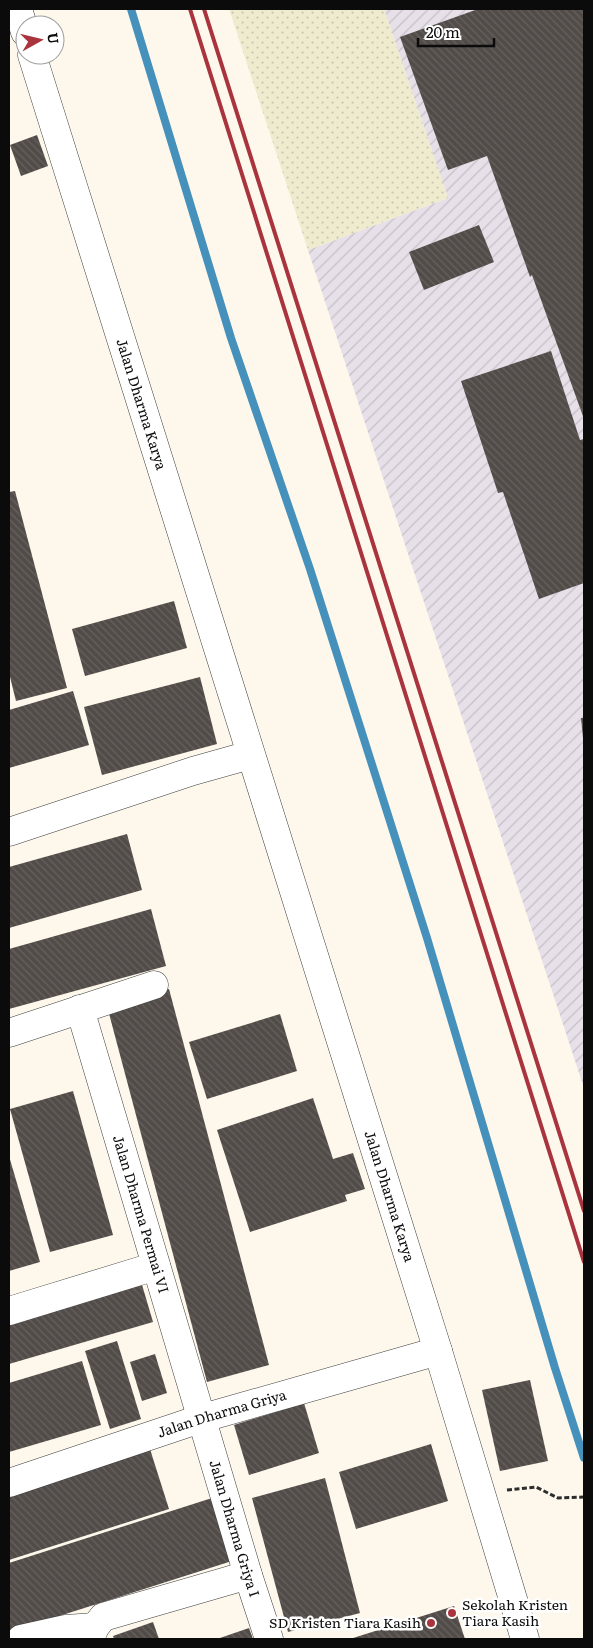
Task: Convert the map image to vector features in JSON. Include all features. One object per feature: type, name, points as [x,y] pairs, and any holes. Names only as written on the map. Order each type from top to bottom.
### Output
[{"type":"street","name":"Jalan Dharma Karya","points":[[35,65],[438,1351],[525,1639]]},
{"type":"street","points":[[9,832],[193,771],[250,755]]},
{"type":"street","points":[[9,1033],[154,985]]},
{"type":"street","name":"Jalan Dharma Permai VI","points":[[80,1009],[202,1418]]},
{"type":"street","points":[[9,1311],[156,1266]]},
{"type":"street","name":"Jalan Dharma Griya","points":[[9,1483],[202,1418],[438,1351]]},
{"type":"street","name":"Jalan Dharma Griya I","points":[[202,1418],[248,1575],[269,1639]]},
{"type":"street","points":[[21,1639],[66,1629],[92,1633],[103,1617],[248,1575]]},
{"type":"path","points":[[479,1490],[536,1487],[558,1498],[584,1498]]},
{"type":"shaded area","points":[[229,9],[384,9],[448,198],[308,250]]},
{"type":"shaded area","points":[[384,9],[584,9],[584,1088],[308,250],[448,198]]},
{"type":"building","points":[[478,9],[584,9],[584,419],[532,275],[530,277],[487,156],[448,170],[400,37]]},
{"type":"building","points":[[37,135],[48,166],[21,176],[10,145]]},
{"type":"building","points":[[479,225],[494,262],[424,290],[409,252]]},
{"type":"building","points":[[551,351],[580,440],[584,439],[584,583],[539,599],[503,492],[498,493],[461,381]]},
{"type":"building","points":[[15,491],[67,688],[16,701],[9,673],[9,492]]},
{"type":"building","points":[[174,601],[187,648],[85,676],[72,629]]},
{"type":"building","points":[[200,677],[217,744],[102,775],[84,707]]},
{"type":"building","points":[[73,691],[89,745],[9,768],[9,710]]},
{"type":"building","points":[[581,718],[584,718],[583,738]]},
{"type":"building","points":[[127,834],[142,890],[9,928],[9,867]]},
{"type":"building","points":[[151,909],[166,966],[9,1009],[9,949]]},
{"type":"building","points":[[169,989],[269,1365],[207,1382],[107,1006]]},
{"type":"building","points":[[280,1014],[297,1071],[207,1099],[189,1042]]},
{"type":"building","points":[[73,1091],[113,1235],[50,1252],[10,1109]]},
{"type":"building","points":[[313,1098],[333,1159],[353,1153],[365,1189],[345,1195],[347,1201],[250,1232],[217,1130]]},
{"type":"building","points":[[9,1156],[40,1262],[9,1271]]},
{"type":"building","points":[[140,1278],[153,1322],[9,1364],[9,1317]]},
{"type":"building","points":[[117,1341],[141,1419],[110,1429],[85,1351]]},
{"type":"building","points":[[155,1354],[167,1393],[142,1401],[130,1362]]},
{"type":"building","points":[[82,1361],[101,1425],[9,1452],[9,1383]]},
{"type":"building","points":[[530,1380],[548,1461],[500,1471],[482,1390]]},
{"type":"building","points":[[304,1403],[319,1453],[249,1475],[234,1425]]},
{"type":"building","points":[[431,1444],[448,1501],[356,1529],[339,1472]]},
{"type":"building","points":[[149,1446],[169,1509],[9,1560],[9,1491]]},
{"type":"building","points":[[325,1478],[360,1613],[288,1632],[252,1498]]},
{"type":"building","points":[[212,1498],[232,1561],[9,1632],[9,1563]]},
{"type":"building","name":"SD Kristen Tiara Kasih","points":[[454,1606],[465,1639],[350,1639]]},
{"type":"building","points":[[153,1622],[159,1639],[114,1639],[113,1636]]},
{"type":"building","points":[[249,1628],[253,1639],[217,1639]]},
{"type":"waterway","points":[[131,9],[231,338],[310,569],[427,938],[555,1368],[584,1458]]},
{"type":"railway","points":[[190,9],[584,1262]]},
{"type":"railway","points":[[204,9],[584,1211]]},
{"type":"place","name":"Sekolah Kristen Tiara Kasih","points":[[452,1613]]},
{"type":"place","name":"SD Kristen Tiara Kasih","points":[[431,1623]]}]
